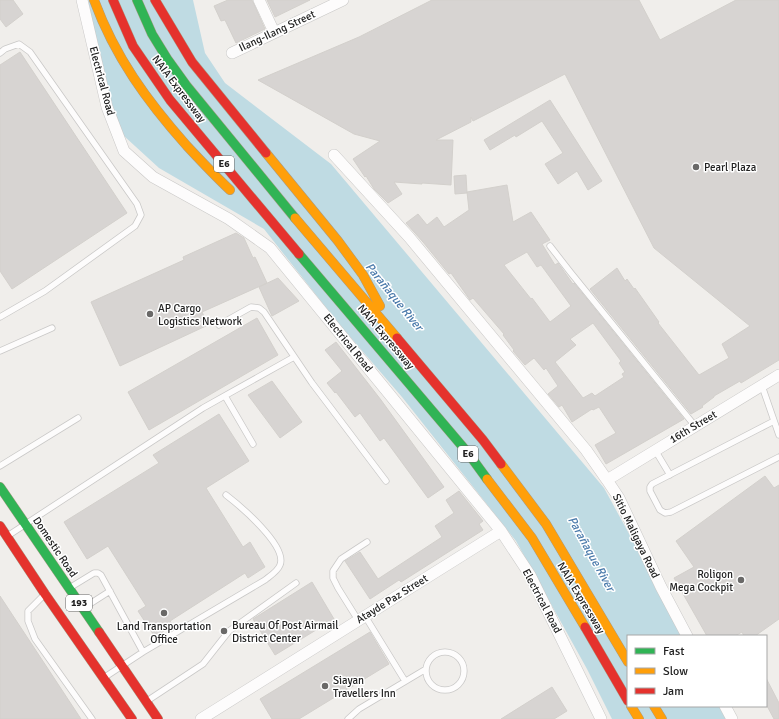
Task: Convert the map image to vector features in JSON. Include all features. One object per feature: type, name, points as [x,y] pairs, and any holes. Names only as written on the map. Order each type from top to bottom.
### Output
[{"type":"main road","points":[[94,0],[104,28],[112,43],[140,88],[178,136],[226,186],[277,229]]},
{"type":"main road","name":"NAIA Expressway","points":[[113,0],[133,46],[170,100],[277,229],[468,453],[532,538],[627,698]]},
{"type":"main road","name":"NAIA Expressway","points":[[137,0],[152,34],[186,85],[402,346],[483,440],[546,524],[627,660]]},
{"type":"main road","points":[[155,0],[192,62],[338,241],[363,276],[402,346]]},
{"type":"main road","name":"Domestic Road","points":[[0,487],[146,701],[156,718]]},
{"type":"main road","name":"193","points":[[0,526],[45,594],[132,719]]},
{"type":"main road","points":[[632,707],[639,719]]},
{"type":"main road","points":[[655,707],[662,719]]},
{"type":"street","name":"Electrical Road","points":[[82,0],[107,107],[124,151],[153,177],[229,219],[270,248],[501,531],[530,575],[601,719]]},
{"type":"street","points":[[259,0],[274,32]]},
{"type":"street","name":"Ilang-Ilang Street","points":[[232,53],[343,0]]},
{"type":"street","name":"Sitio Maligaya Road","points":[[334,155],[408,237],[586,450],[619,498],[661,587],[686,635]]},
{"type":"street","name":"16th Street","points":[[608,480],[655,450],[779,376]]},
{"type":"street","name":"Atayde Paz Street","points":[[201,719],[501,531]]},
{"type":"street","points":[[726,707],[732,719]]},
{"type":"lane","points":[[0,52],[19,44],[30,52],[138,204],[142,215],[135,226],[44,291],[0,316]]},
{"type":"lane","points":[[550,246],[695,426]]},
{"type":"lane","points":[[219,325],[252,307],[259,308],[264,312],[294,357],[386,481]]},
{"type":"lane","points":[[0,352],[52,328]]},
{"type":"lane","points":[[7,536],[183,420],[294,357]]},
{"type":"lane","points":[[762,386],[779,435]]},
{"type":"lane","points":[[225,396],[253,444]]},
{"type":"lane","points":[[0,466],[78,418]]},
{"type":"lane","points":[[774,421],[652,484],[650,491],[660,510],[665,513],[671,512],[779,457]]},
{"type":"lane","points":[[655,450],[670,475]]},
{"type":"lane","points":[[103,678],[143,652],[265,580],[280,566],[281,560],[278,551],[266,533],[244,509],[226,495]]},
{"type":"lane","points":[[367,542],[341,559],[333,571],[333,578],[338,588],[362,618],[405,681]]},
{"type":"lane","points":[[69,588],[94,573],[101,575],[143,652]]},
{"type":"lane","points":[[146,701],[203,664],[229,631],[296,583]]},
{"type":"lane","points":[[83,609],[110,591]]},
{"type":"lane","points":[[45,594],[28,611],[28,620],[35,639],[92,719]]},
{"type":"lane","points":[[348,719],[359,708],[426,669],[428,663],[437,654],[444,652],[456,655],[464,666],[463,679],[455,688],[443,690],[432,685],[426,675],[426,669]]},
{"type":"water","name":"Parañaque River","points":[[88,0],[193,0],[205,53],[225,83],[331,164],[604,488],[684,635],[627,635],[627,707],[724,707],[730,719],[612,719],[587,669],[516,541],[402,397],[339,324],[264,229],[159,168],[112,125]]},
{"type":"building","points":[[0,0],[13,0],[23,14],[6,27],[0,19]]},
{"type":"building","points":[[228,0],[252,0],[265,29],[236,43],[225,20],[221,21],[214,6]]},
{"type":"building","points":[[267,0],[310,0],[275,17]]},
{"type":"building","points":[[432,0],[639,0],[660,40],[736,0],[779,0],[779,360],[741,383],[740,381],[714,396],[702,406],[703,407],[691,414],[590,289],[617,268],[625,281],[627,279],[634,289],[635,288],[659,322],[658,323],[699,375],[729,358],[722,344],[750,326],[654,248],[565,74],[473,121],[471,117],[471,122],[436,140],[453,140],[451,185],[394,182],[402,194],[388,203],[374,189],[353,159],[380,141],[354,134],[258,80],[359,37]]},
{"type":"building","points":[[20,52],[127,213],[12,289],[0,271],[0,65]]},
{"type":"building","points":[[550,100],[602,181],[588,190],[577,171],[558,184],[545,164],[563,153],[542,121],[516,137],[515,135],[490,150],[484,140]]},
{"type":"building","points":[[466,175],[467,193],[455,194],[454,176]]},
{"type":"building","points":[[507,185],[513,222],[531,212],[550,240],[542,244],[555,265],[558,263],[573,284],[574,283],[684,419],[606,464],[595,445],[616,433],[599,407],[593,410],[592,409],[572,422],[562,405],[559,407],[548,394],[558,386],[546,368],[544,370],[534,358],[525,365],[513,351],[514,350],[503,335],[504,334],[473,298],[470,300],[451,273],[449,274],[406,223],[418,214],[427,225],[437,217],[444,227],[469,210],[467,192]],"holes":[[[527,252],[537,267],[541,265],[571,306],[550,322],[504,265]],[[593,323],[621,361],[619,363],[625,372],[622,374],[624,377],[595,396],[592,393],[583,398],[555,362],[576,345],[570,339]]]},
{"type":"building","name":"AP Cargo Logistics Network","points":[[236,233],[244,238],[267,283],[202,312],[208,325],[120,366],[91,302],[184,260],[183,257]]},
{"type":"building","points":[[278,278],[299,301],[272,316],[259,287]]},
{"type":"building","points":[[257,318],[278,355],[149,430],[128,392]]},
{"type":"building","points":[[336,342],[381,400],[444,487],[428,498],[384,438],[380,441],[360,413],[355,417],[336,392],[335,393],[327,383],[342,371],[325,350]]},
{"type":"building","points":[[272,381],[302,422],[280,438],[248,395]]},
{"type":"building","points":[[219,414],[249,461],[206,488],[243,547],[250,542],[265,567],[248,578],[245,573],[170,621],[173,625],[155,637],[138,611],[146,606],[108,546],[87,559],[64,522],[159,463],[153,455]]},
{"type":"building","name":"Roligon Mega Cockpit","points":[[765,476],[774,488],[779,485],[779,619],[756,635],[744,635],[742,632],[737,635],[706,635],[674,578],[694,567],[676,541]]},
{"type":"building","points":[[459,491],[483,521],[479,524],[483,530],[401,582],[399,580],[370,599],[345,561],[360,552],[378,579],[442,537],[435,526],[454,513],[446,500]]},
{"type":"building","points":[[312,582],[334,619],[275,655],[253,619]]},
{"type":"building","points":[[0,596],[81,719],[0,719]]},
{"type":"building","points":[[370,632],[389,664],[299,719],[272,719],[260,699]]},
{"type":"building","points":[[767,680],[779,703],[779,719],[774,719],[767,706]]},
{"type":"building","points":[[552,687],[567,711],[554,719],[501,719]]},
{"type":"traffic: fast","points":[[137,0],[152,34],[186,85],[295,218]]},
{"type":"traffic: fast","points":[[299,254],[468,453],[487,479]]},
{"type":"traffic: fast","points":[[0,487],[99,632]]},
{"type":"traffic: slow","points":[[94,0],[102,21],[133,78],[172,129],[213,174],[230,190]]},
{"type":"traffic: slow","points":[[266,153],[338,241],[363,275],[380,306]]},
{"type":"traffic: slow","points":[[295,218],[397,338]]},
{"type":"traffic: slow","points":[[501,464],[546,524],[627,660]]},
{"type":"traffic: slow","points":[[487,479],[532,538],[585,627]]},
{"type":"traffic: slow","points":[[632,707],[639,719]]},
{"type":"traffic: slow","points":[[655,707],[662,719]]},
{"type":"traffic: jam","points":[[113,0],[133,46],[170,100],[299,254]]},
{"type":"traffic: jam","points":[[155,0],[192,62],[266,153]]},
{"type":"traffic: jam","points":[[397,338],[483,440],[501,464]]},
{"type":"traffic: jam","points":[[0,526],[45,594],[132,719]]},
{"type":"traffic: jam","points":[[585,627],[627,699]]},
{"type":"traffic: jam","points":[[99,632],[158,719]]},
{"type":"place","name":"Pearl Plaza","points":[[696,167]]},
{"type":"place","name":"AP Cargo Logistics Network","points":[[150,314]]},
{"type":"place","name":"Roligon Mega Cockpit","points":[[741,580]]},
{"type":"place","name":"Land Transportation Office","points":[[164,613]]},
{"type":"place","name":"Bureau Of Post Airmail District Center","points":[[224,631]]},
{"type":"place","name":"Siayan Travellers Inn","points":[[325,686]]}]
